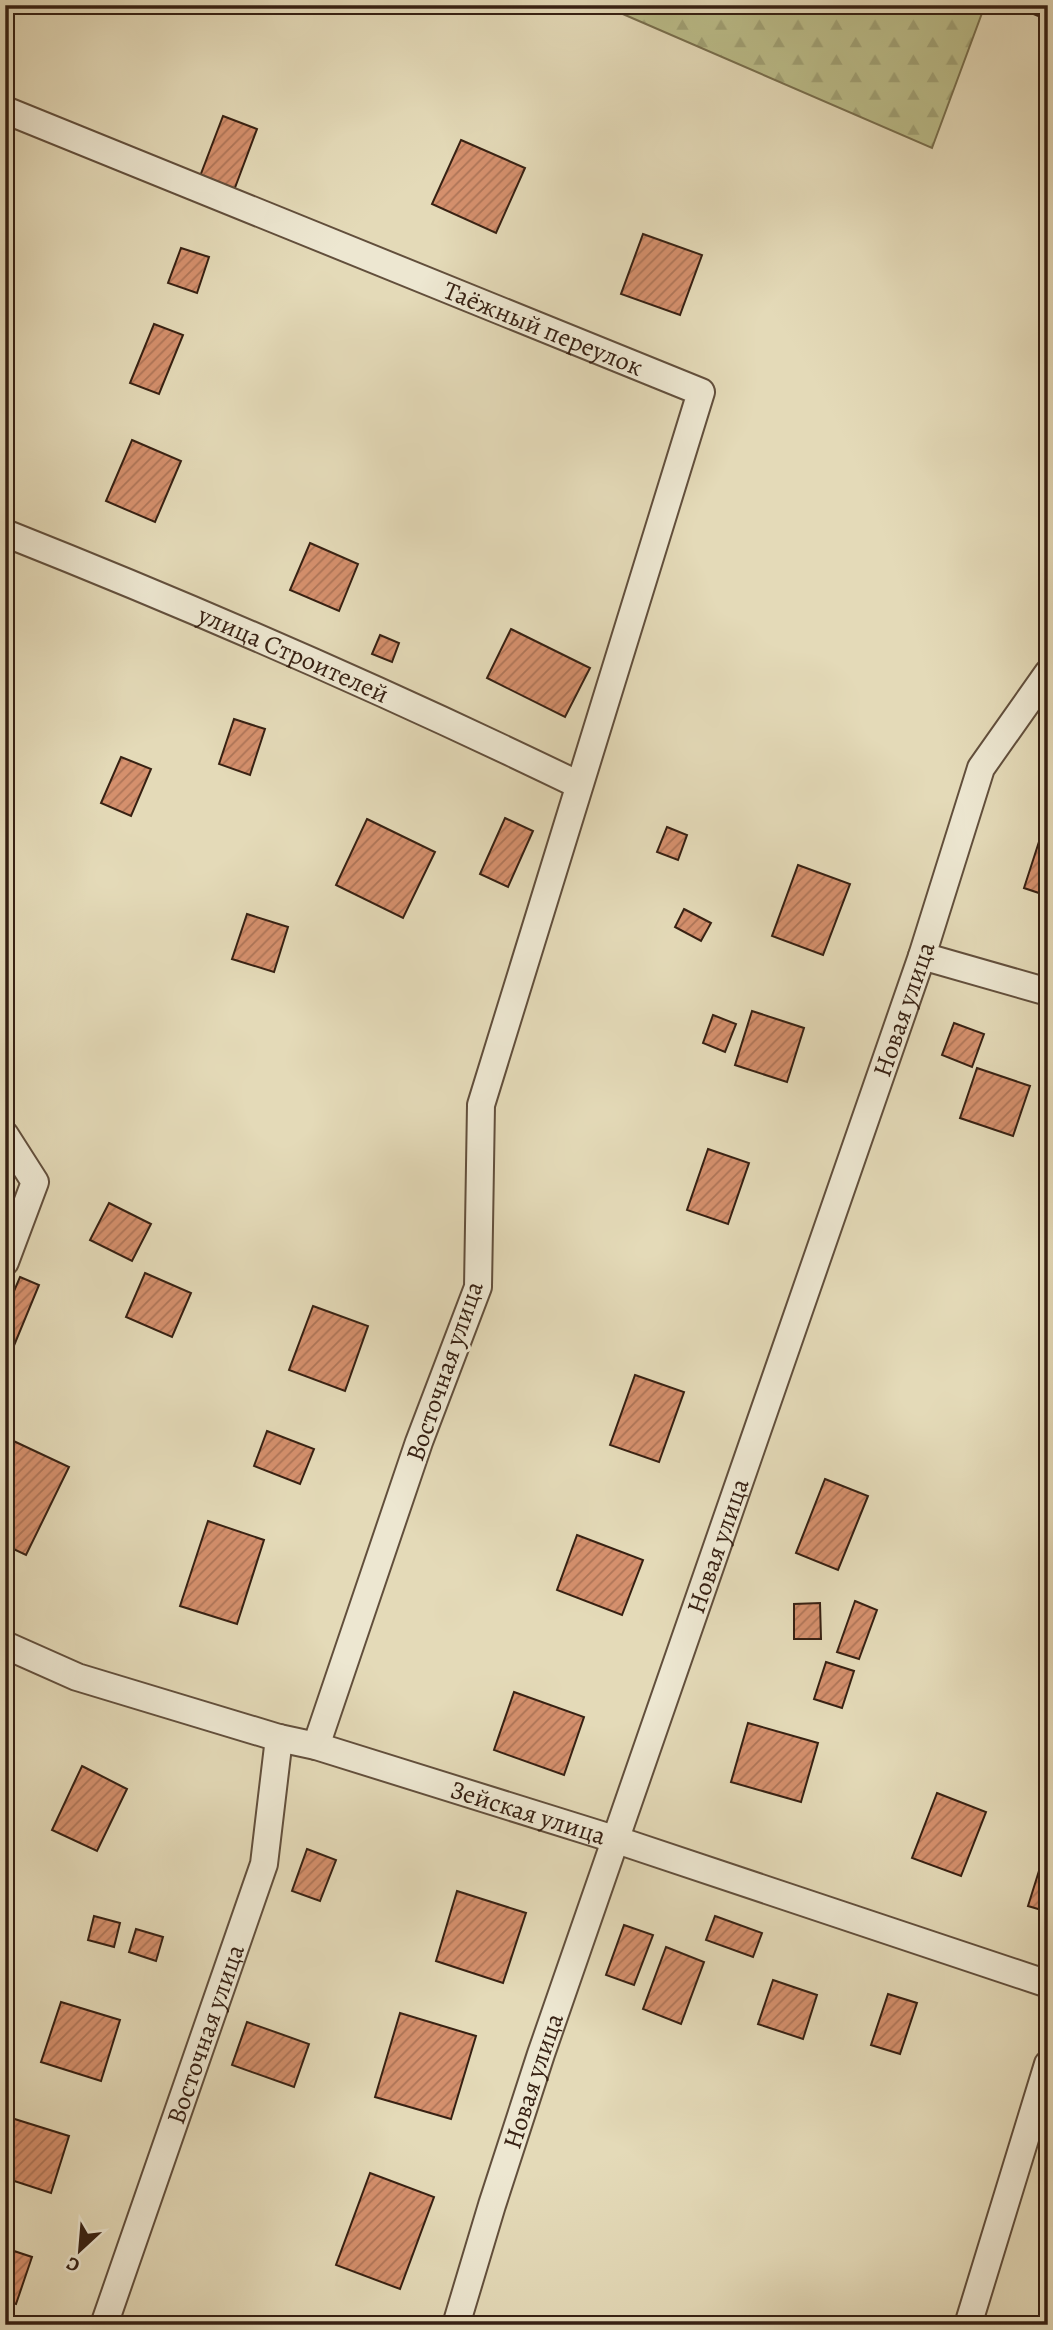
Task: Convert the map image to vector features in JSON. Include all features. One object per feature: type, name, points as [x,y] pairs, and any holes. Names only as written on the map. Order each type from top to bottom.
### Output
[{"type":"street","name":"Таёжный переулок","points":[[5,110],[701,392],[579,785]]},
{"type":"street","name":"улица Строителей","points":[[5,533],[201,613],[454,724],[579,785]]},
{"type":"street","name":"Новая улица","points":[[456,2325],[496,2192],[614,1839],[922,956],[981,768],[1048,673]]},
{"type":"street","name":"Восточная улица","points":[[316,1746],[419,1442],[478,1287],[481,1105],[539,924],[579,785]]},
{"type":"street","points":[[922,956],[1048,992]]},
{"type":"street","points":[[5,1135],[35,1182],[5,1262]]},
{"type":"street","name":"Зейская улица","points":[[5,1645],[77,1677],[279,1738],[316,1746],[614,1839],[1048,1984]]},
{"type":"street","name":"Восточная улица","points":[[104,2325],[264,1864],[279,1738]]},
{"type":"street","points":[[968,2325],[1048,2064]]},
{"type":"green space","points":[[602,5],[985,5],[932,148]]},
{"type":"building","points":[[1011,5],[1048,5],[1048,20]]},
{"type":"building","points":[[223,116],[257,129],[233,193],[199,179]]},
{"type":"building","points":[[461,140],[525,168],[496,233],[432,204]]},
{"type":"building","points":[[643,234],[702,255],[680,315],[621,294]]},
{"type":"building","points":[[181,248],[209,257],[197,293],[168,283]]},
{"type":"building","points":[[154,324],[183,335],[159,394],[130,383]]},
{"type":"building","points":[[132,440],[181,461],[155,522],[106,501]]},
{"type":"building","points":[[310,543],[358,564],[339,611],[290,590]]},
{"type":"building","points":[[511,629],[590,668],[565,717],[487,678]]},
{"type":"building","points":[[380,635],[399,643],[392,662],[372,654]]},
{"type":"building","points":[[234,719],[265,729],[250,775],[219,764]]},
{"type":"building","points":[[121,757],[151,769],[131,816],[101,803]]},
{"type":"building","points":[[1048,817],[1048,896],[1024,888]]},
{"type":"building","points":[[505,818],[533,831],[508,887],[480,874]]},
{"type":"building","points":[[367,819],[435,852],[403,918],[336,885]]},
{"type":"building","points":[[667,827],[687,835],[678,860],[657,852]]},
{"type":"building","points":[[798,865],[850,884],[823,955],[772,936]]},
{"type":"building","points":[[684,909],[711,923],[701,941],[675,927]]},
{"type":"building","points":[[247,914],[288,927],[274,972],[232,959]]},
{"type":"building","points":[[752,1011],[804,1028],[787,1082],[735,1065]]},
{"type":"building","points":[[713,1015],[736,1024],[725,1052],[703,1043]]},
{"type":"building","points":[[954,1023],[984,1034],[972,1067],[942,1055]]},
{"type":"building","points":[[977,1068],[1030,1086],[1013,1136],[960,1118]]},
{"type":"building","points":[[708,1149],[749,1163],[728,1224],[687,1210]]},
{"type":"building","points":[[109,1203],[151,1224],[132,1261],[90,1240]]},
{"type":"building","points":[[145,1273],[191,1293],[172,1337],[126,1317]]},
{"type":"building","points":[[20,1277],[39,1285],[13,1348],[5,1345],[5,1312]]},
{"type":"building","points":[[313,1306],[368,1326],[345,1391],[289,1370]]},
{"type":"building","points":[[635,1375],[684,1392],[659,1462],[610,1445]]},
{"type":"building","points":[[267,1431],[314,1449],[300,1484],[254,1466]]},
{"type":"building","points":[[5,1437],[69,1467],[26,1555],[5,1545]]},
{"type":"building","points":[[825,1479],[868,1496],[838,1570],[796,1553]]},
{"type":"building","points":[[208,1521],[264,1540],[237,1624],[180,1606]]},
{"type":"building","points":[[577,1535],[643,1560],[622,1615],[557,1590]]},
{"type":"building","points":[[855,1601],[877,1610],[859,1659],[837,1652]]},
{"type":"building","points":[[820,1603],[821,1639],[794,1639],[794,1604]]},
{"type":"building","points":[[826,1662],[854,1671],[842,1708],[814,1699]]},
{"type":"building","points":[[514,1692],[584,1717],[564,1775],[494,1750]]},
{"type":"building","points":[[748,1723],[818,1743],[801,1802],[731,1782]]},
{"type":"building","points":[[82,1766],[127,1789],[97,1851],[52,1830]]},
{"type":"building","points":[[937,1793],[986,1812],[961,1876],[912,1858]]},
{"type":"building","points":[[1048,1842],[1048,1912],[1028,1906]]},
{"type":"building","points":[[307,1849],[336,1860],[320,1901],[292,1891]]},
{"type":"building","points":[[457,1891],[526,1913],[503,1983],[436,1961]]},
{"type":"building","points":[[94,1916],[120,1923],[114,1947],[88,1940]]},
{"type":"building","points":[[715,1916],[762,1933],[753,1957],[706,1940]]},
{"type":"building","points":[[624,1925],[653,1935],[634,1985],[606,1975]]},
{"type":"building","points":[[136,1929],[163,1937],[156,1961],[129,1952]]},
{"type":"building","points":[[666,1947],[704,1962],[681,2024],[643,2009]]},
{"type":"building","points":[[773,1980],[817,1995],[803,2039],[758,2024]]},
{"type":"building","points":[[888,1994],[917,2003],[900,2054],[871,2045]]},
{"type":"building","points":[[61,2002],[120,2020],[101,2081],[41,2062]]},
{"type":"building","points":[[400,2013],[476,2036],[451,2119],[375,2097]]},
{"type":"building","points":[[247,2022],[309,2044],[294,2087],[232,2065]]},
{"type":"building","points":[[1048,2104],[1048,2128],[1042,2126]]},
{"type":"building","points":[[5,2116],[69,2136],[51,2193],[5,2178]]},
{"type":"building","points":[[370,2173],[434,2197],[400,2289],[336,2265]]},
{"type":"building","points":[[5,2248],[32,2257],[16,2304],[5,2300]]}]
